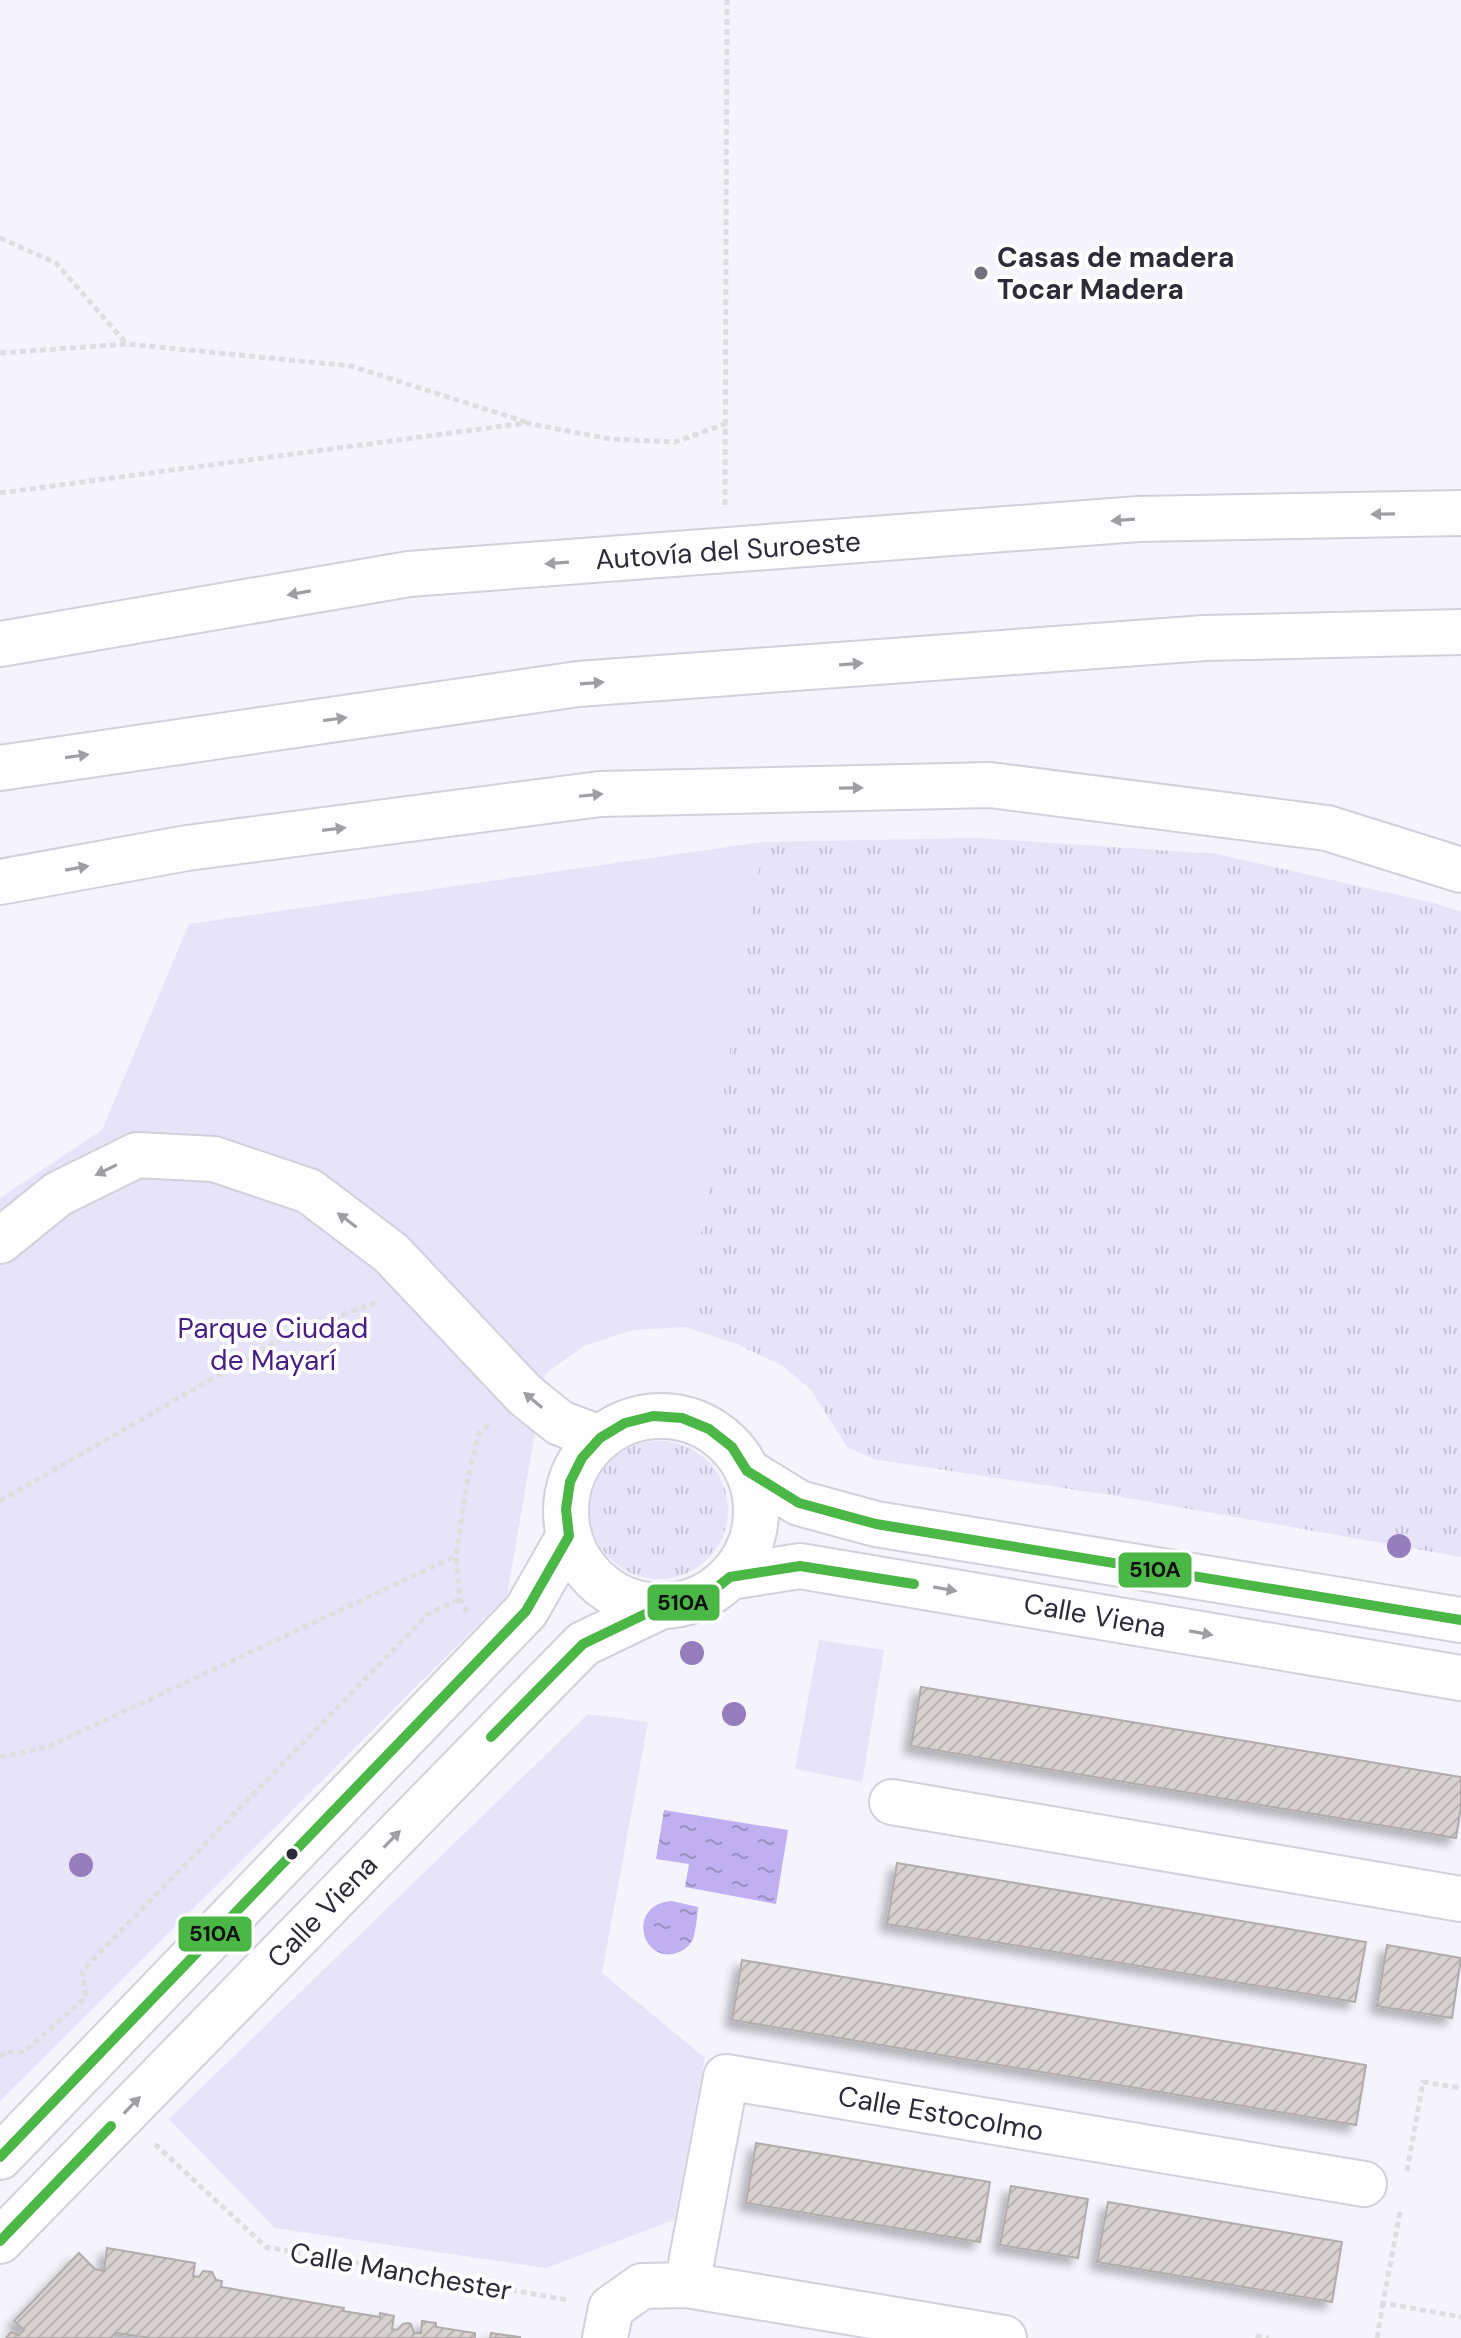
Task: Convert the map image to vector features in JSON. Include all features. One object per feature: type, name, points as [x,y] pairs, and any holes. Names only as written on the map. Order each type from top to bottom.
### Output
[{"type":"main road","name":"Autovía del Suroeste","points":[[0,644],[409,574],[1138,519],[1461,513]]},
{"type":"main road","points":[[0,768],[578,684],[1205,638],[1461,632]]},
{"type":"main road","points":[[0,882],[187,848],[600,794],[990,785],[1327,828],[1461,870]]},
{"type":"main road","points":[[0,1241],[58,1194],[137,1155],[214,1159],[309,1191],[391,1253],[525,1395],[560,1423],[600,1438]]},
{"type":"main road","points":[[653,1416],[682,1418],[709,1429],[732,1447],[747,1471],[755,1498],[755,1527],[746,1554],[730,1577],[710,1593],[687,1602],[662,1606],[631,1602],[603,1587],[582,1564],[569,1536],[566,1509],[570,1482],[582,1458],[600,1438],[625,1423],[653,1416]]},
{"type":"main road","name":"Calle Viena","points":[[747,1471],[799,1503],[876,1524],[1461,1620]]},
{"type":"main road","points":[[0,2157],[526,1611],[569,1536]]},
{"type":"main road","name":"Calle Viena","points":[[730,1577],[800,1566],[1461,1678]]},
{"type":"main road","name":"Calle Viena","points":[[0,2241],[583,1644],[662,1606]]},
{"type":"main road","points":[[892,1802],[1461,1899]]},
{"type":"main road","name":"Calle Estocolmo","points":[[687,2285],[726,2077],[1390,2190]]},
{"type":"main road","points":[[608,2323],[642,2286],[687,2285],[1004,2338]]},
{"type":"path","points":[[724,550],[727,0]]},
{"type":"path","points":[[0,238],[56,263],[127,344]]},
{"type":"path","points":[[0,353],[127,344],[351,366],[526,423],[610,439],[675,442],[725,424]]},
{"type":"path","points":[[0,493],[526,423]]},
{"type":"path","points":[[0,1501],[288,1335],[423,1286]]},
{"type":"path","points":[[486,1652],[460,1599],[456,1556],[468,1477],[479,1433],[525,1395]]},
{"type":"path","points":[[0,1757],[48,1747],[456,1556]]},
{"type":"path","points":[[0,2057],[5,2052],[24,2052],[86,1997],[82,1971],[428,1614],[460,1599]]},
{"type":"path","points":[[1377,2338],[1383,2303],[1390,2190],[1423,2082],[1461,2088]]},
{"type":"path","name":"Calle Manchester","points":[[151,2140],[266,2247],[608,2323]]},
{"type":"path","points":[[1383,2303],[1461,2317]]},
{"type":"path","points":[[1258,2338],[1269,2338]]},
{"type":"green space","points":[[978,838],[1217,854],[1438,904],[1461,912],[1461,1557],[1122,1497],[873,1459],[847,1447],[811,1390],[783,1366],[737,1344],[686,1327],[763,842]]},
{"type":"green space","name":"Parque Ciudad de Mayarí","points":[[763,842],[686,1327],[632,1330],[584,1346],[545,1374],[507,1596],[0,2101],[0,1198],[102,1130],[189,924]]},
{"type":"green space","points":[[659,1441],[685,1446],[708,1461],[723,1484],[728,1510],[723,1536],[708,1559],[685,1574],[659,1579],[633,1574],[610,1559],[595,1536],[590,1510],[595,1484],[610,1461],[633,1446]]},
{"type":"green space","points":[[819,1640],[884,1650],[862,1782],[795,1769]]},
{"type":"green space","points":[[588,1714],[648,1722],[602,1973],[705,2058],[674,2220],[546,2268],[275,2228],[169,2119]]},
{"type":"water","points":[[664,1810],[788,1830],[776,1904],[685,1887],[689,1864],[656,1859]]},
{"type":"water","points":[[672,1901],[698,1907],[697,1919],[689,1945],[679,1952],[666,1954],[656,1951],[648,1943],[644,1922],[648,1912],[657,1905]]},
{"type":"building","points":[[921,1687],[1461,1777],[1461,1807],[1456,1838],[911,1746]]},
{"type":"building","points":[[897,1863],[1366,1942],[1355,2002],[887,1924]]},
{"type":"building","points":[[1387,1945],[1461,1958],[1452,2018],[1377,2006]]},
{"type":"building","points":[[742,1960],[1366,2065],[1356,2125],[732,2020]]},
{"type":"building","points":[[756,2143],[990,2182],[980,2242],[746,2203]]},
{"type":"building","points":[[1011,2186],[1088,2199],[1078,2258],[1000,2245]]},
{"type":"building","points":[[1108,2202],[1342,2242],[1332,2302],[1097,2262]]},
{"type":"building","points":[[107,2248],[195,2263],[193,2276],[199,2277],[203,2271],[212,2272],[216,2280],[222,2281],[221,2287],[344,2308],[343,2311],[394,2316],[392,2329],[397,2330],[408,2323],[414,2333],[421,2333],[422,2321],[436,2323],[436,2327],[475,2333],[475,2338],[151,2338],[116,2333],[111,2338],[6,2338],[11,2332],[19,2335],[24,2330],[14,2321],[79,2253],[95,2269],[104,2271]]},
{"type":"building","points":[[491,2333],[520,2337],[520,2338],[490,2338]]},
{"type":"transit line","name":"510A","points":[[0,2157],[526,1611],[569,1536],[566,1509],[570,1482],[582,1458],[600,1438],[625,1423],[653,1416],[682,1418],[709,1429],[732,1447],[747,1471],[799,1503],[876,1524],[1461,1620]]},
{"type":"transit line","name":"510A","points":[[491,1737],[583,1644],[662,1606],[687,1602],[710,1593],[730,1577],[800,1566],[914,1584]]},
{"type":"transit line","name":"510A","points":[[0,2241],[111,2126]]},
{"type":"place","name":"Casas de madera Tocar Madera","points":[[981,273]]}]
